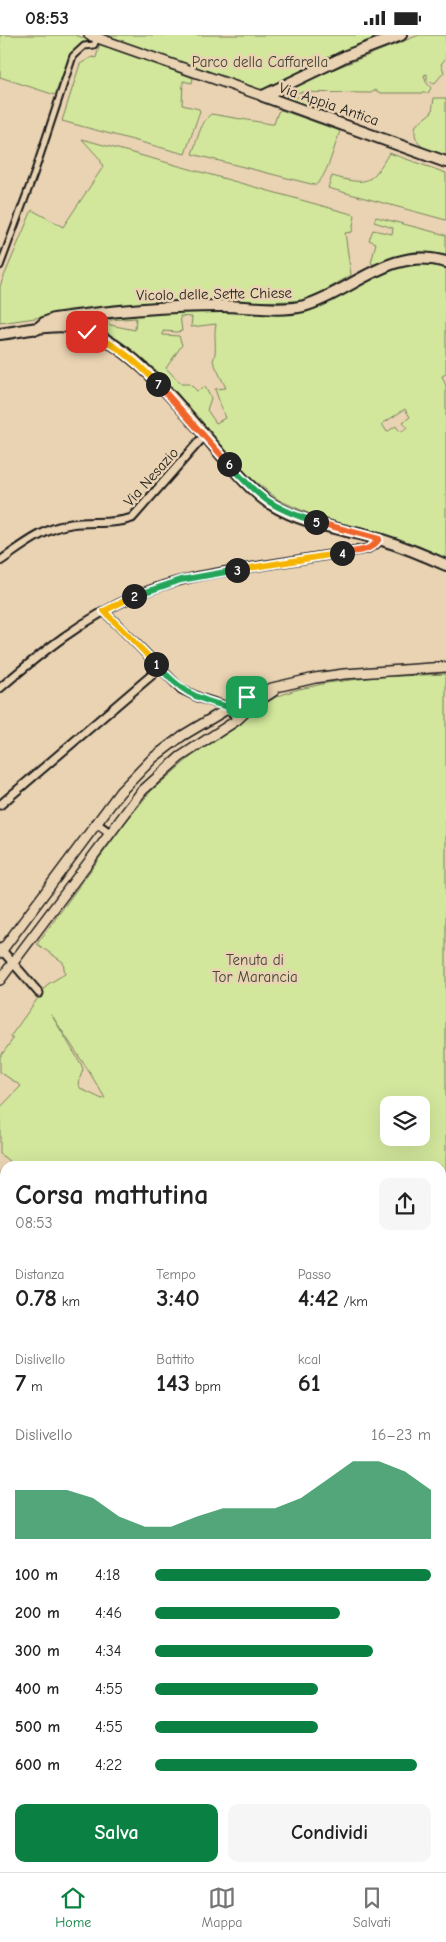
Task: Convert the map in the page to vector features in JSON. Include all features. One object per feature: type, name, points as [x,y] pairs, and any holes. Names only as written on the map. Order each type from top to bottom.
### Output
[{"type":"main road","points":[[263,96],[346,56],[400,35]]},
{"type":"main road","name":"Via Appia Antica","points":[[263,96],[446,161]]},
{"type":"main road","name":"Vicolo delle Sette Chiese","points":[[36,329],[54,319],[139,309],[221,306],[300,307],[315,302],[371,273],[403,261],[423,257],[446,262]]},
{"type":"main road","points":[[0,334],[53,327],[72,327],[92,333],[112,344],[149,374],[245,482],[270,504],[298,516],[420,553],[446,565]]},
{"type":"street","name":"Via Appia Antica","points":[[93,36],[263,96]]},
{"type":"street","points":[[0,266],[31,181],[73,55],[84,46],[94,45],[93,36]]},
{"type":"street","name":"Via Nesazio","points":[[0,561],[37,536],[54,528],[71,524],[122,521],[132,518],[204,436]]},
{"type":"street","points":[[0,688],[59,639],[104,611],[142,593],[181,580],[211,574],[367,549],[376,544],[379,539]]},
{"type":"street","points":[[104,611],[176,684],[187,693],[229,707],[236,720]]},
{"type":"street","points":[[39,993],[1,950],[124,787],[153,758],[182,736],[254,694],[315,678],[344,674],[446,667]]},
{"type":"street","points":[[0,805],[160,668]]},
{"type":"street","points":[[0,980],[134,800],[162,772],[193,747],[236,720],[280,687]]},
{"type":"street","points":[[96,823],[110,833]]},
{"type":"green space","points":[[0,35],[75,35],[90,40],[71,53],[55,95],[0,77]]},
{"type":"green space","name":"Parco della Caffarella","points":[[99,35],[383,35],[339,52],[269,88],[256,90]]},
{"type":"green space","points":[[419,35],[446,35],[446,58],[441,64],[444,72],[434,84],[427,80],[427,74],[424,75],[426,82],[431,88],[428,93],[381,93],[375,90],[371,93],[283,92],[284,89]]},
{"type":"green space","points":[[100,43],[193,78],[192,83],[183,81],[182,105],[199,109],[200,111],[185,154],[62,121],[80,64],[92,57],[96,58]]},
{"type":"green space","points":[[282,96],[322,99],[320,101],[319,113],[282,98]]},
{"type":"green space","points":[[434,98],[446,98],[446,159],[423,147],[416,138],[416,125],[432,112]]},
{"type":"green space","points":[[281,110],[340,131],[323,176],[315,185],[192,154],[201,127],[211,114],[274,124],[278,112]]},
{"type":"green space","points":[[82,139],[355,215],[352,232],[345,233],[351,275],[324,291],[301,301],[134,304],[0,323],[0,286],[32,210],[63,227],[103,167],[100,159]]},
{"type":"green space","points":[[389,153],[446,173],[446,220],[328,188],[332,176],[354,181],[367,180],[373,177]]},
{"type":"green space","points":[[376,217],[446,235],[446,257],[417,252],[402,255],[375,265],[371,263],[376,243],[369,240],[373,230],[392,234],[393,228],[374,222]]},
{"type":"green space","points":[[407,262],[446,265],[446,374],[442,376],[446,386],[446,559],[419,546],[310,514],[279,500],[247,475],[142,359],[126,346],[109,336],[91,327],[71,321],[104,316],[110,325],[135,330],[136,318],[110,320],[108,315],[226,309],[234,313],[239,309],[290,310]],"holes":[[[180,316],[192,317],[191,327],[216,324],[213,361],[226,388],[215,389],[225,418],[216,423],[207,410],[211,398],[205,387],[197,391],[190,384],[181,384],[166,368],[182,345],[179,336],[163,335],[163,331],[182,331]],[[405,409],[410,417],[403,422],[407,428],[400,432],[396,426],[387,432],[382,424]]]},
{"type":"green space","name":"Tenuta di Tor Marancia","points":[[446,674],[446,1161],[9,1161],[0,1154],[0,1108],[21,1086],[0,1072],[0,1057],[13,1039],[10,1037],[48,984],[65,974],[63,962],[37,944],[125,823],[150,792],[193,755],[237,727],[258,708],[276,697],[295,690],[327,683],[375,677]],"holes":[[[51,1014],[105,1098],[102,1099],[81,1089],[78,1084],[83,1069]]]},
{"type":"route","points":[[87,332],[112,344],[149,374],[240,476],[270,504],[298,516],[379,539],[376,544],[367,549],[181,580],[142,593],[104,611],[187,693],[229,707],[247,697]]}]
